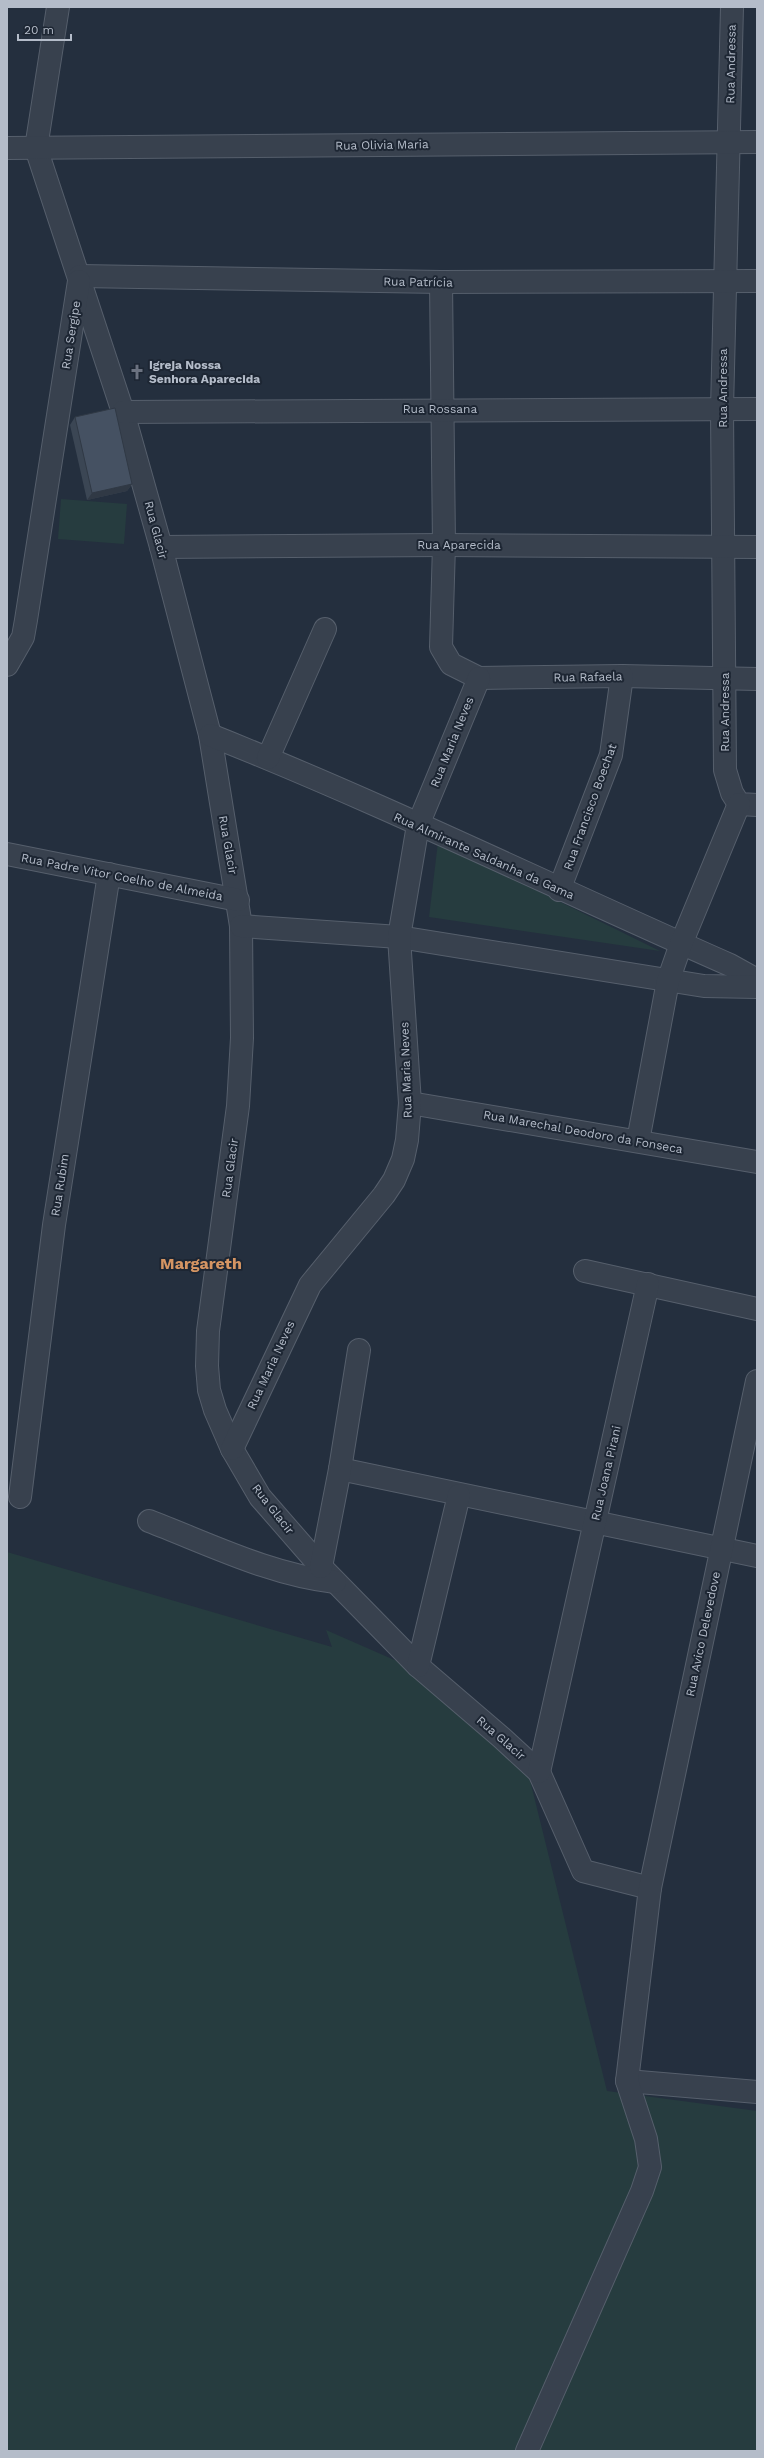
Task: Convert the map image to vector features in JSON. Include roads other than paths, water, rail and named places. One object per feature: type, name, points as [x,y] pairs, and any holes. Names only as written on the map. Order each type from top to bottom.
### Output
[{"type":"street","name":"Rua Sergipe","points":[[7,664],[23,638],[80,276],[36,148],[58,7]]},
{"type":"street","name":"Rua Andressa","points":[[732,7],[730,141],[724,282],[722,409],[725,770],[732,793],[748,804]]},
{"type":"street","name":"Rua Olivia Maria","points":[[7,148],[730,141],[757,142]]},
{"type":"street","name":"Rua Patrícia","points":[[80,276],[441,282],[757,281]]},
{"type":"street","name":"Rua Glacir","points":[[80,276],[123,412],[161,547],[210,735],[238,900],[241,926],[242,1038],[238,1106],[208,1331],[207,1366],[209,1390],[215,1410],[232,1449],[260,1497],[328,1574],[418,1666],[539,1772],[583,1871],[650,1888]]},
{"type":"street","points":[[441,282],[444,409],[444,545],[441,647],[447,660],[479,678]]},
{"type":"street","name":"Rua Rossana","points":[[123,412],[444,409],[757,409]]},
{"type":"street","name":"Rua Aparecida","points":[[161,547],[444,545],[757,547]]},
{"type":"street","points":[[268,758],[326,629]]},
{"type":"street","name":"Rua Rafaela","points":[[479,678],[622,676],[725,680],[757,679]]},
{"type":"street","name":"Rua Francisco Boechat","points":[[559,890],[611,754],[622,676]]},
{"type":"street","name":"Rua Maria Neves","points":[[232,1449],[310,1285],[394,1180],[403,1159],[407,1140],[410,1103],[398,937],[418,825],[479,678]]},
{"type":"street","name":"Rua Almirante Saldanha da Gama","points":[[210,735],[268,758],[418,825],[559,890],[730,965],[757,980]]},
{"type":"street","points":[[638,1141],[668,981],[681,944],[748,804]]},
{"type":"street","name":"Rua Padre Vitor Coelho de Almeida","points":[[7,854],[238,900]]},
{"type":"street","name":"Rua Rubim","points":[[20,1497],[54,1225],[109,874]]},
{"type":"street","points":[[241,926],[398,937],[668,981],[721,988],[757,988]]},
{"type":"street","name":"Rua Marechal Deodoro da Fonseca","points":[[410,1103],[757,1162]]},
{"type":"street","points":[[585,1271],[757,1309]]},
{"type":"street","name":"Rua Joana Pirani","points":[[539,1772],[648,1284]]},
{"type":"street","points":[[149,1521],[284,1573],[310,1579],[328,1574],[340,1469],[359,1350]]},
{"type":"street","name":"Rua Avico Delevedove","points":[[627,2081],[650,1888],[757,1381]]},
{"type":"street","points":[[340,1469],[757,1556]]},
{"type":"street","points":[[418,1666],[459,1495]]},
{"type":"street","points":[[527,2451],[642,2191],[650,2167],[646,2139],[627,2081],[757,2092]]},
{"type":"place","name":"Igreja Nossa Senhora Aparecida","points":[[137,372]]},
{"type":"district","name":"Margareth","points":[[201,1263]]}]
